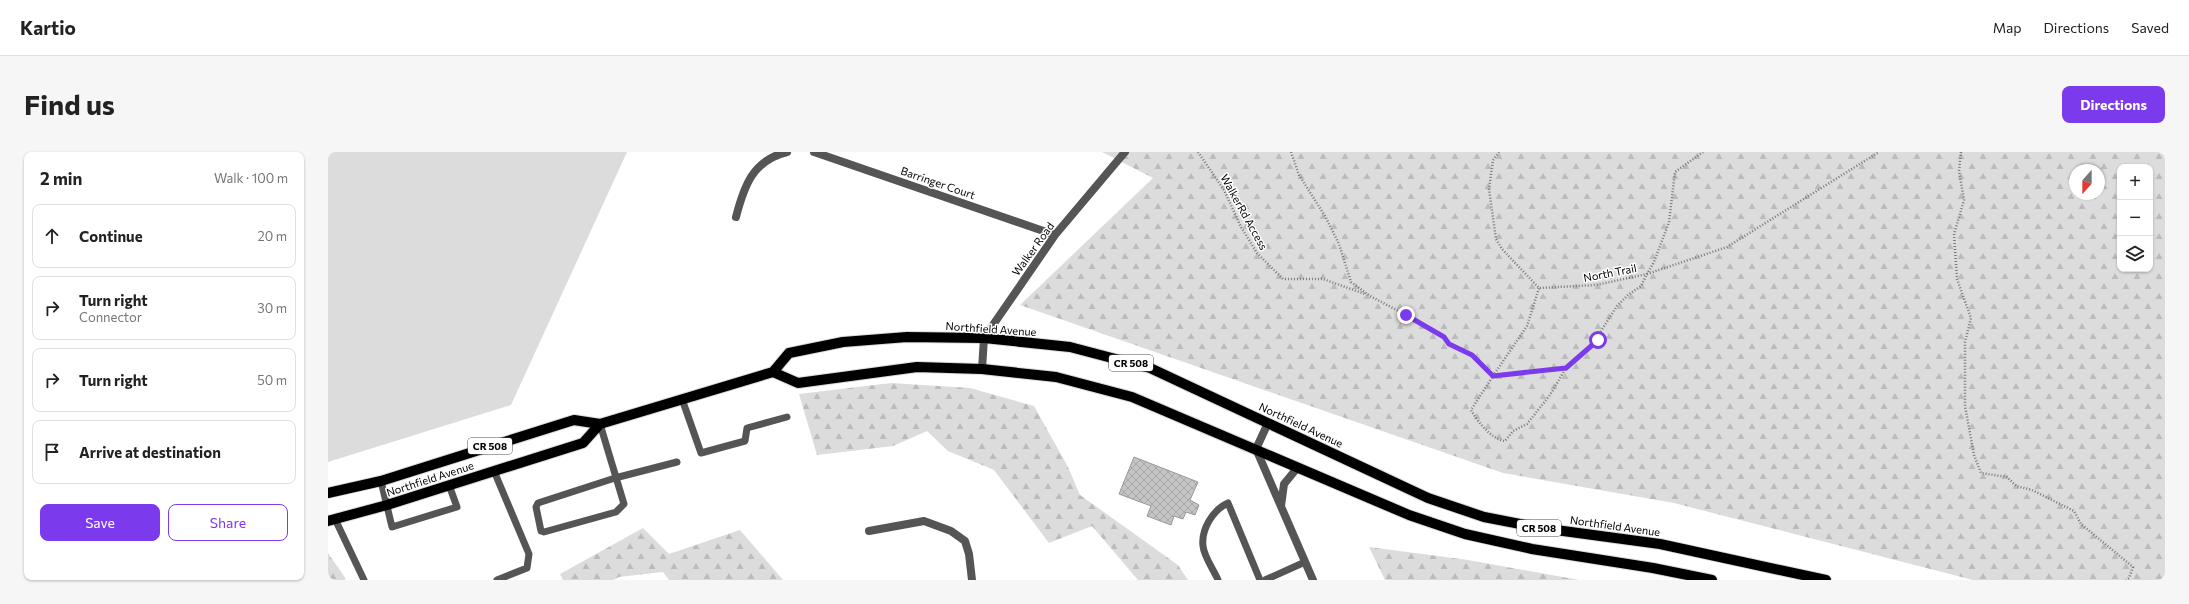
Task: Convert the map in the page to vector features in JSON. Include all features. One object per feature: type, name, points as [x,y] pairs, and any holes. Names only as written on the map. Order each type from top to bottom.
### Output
[{"type":"main road","name":"Northfield Avenue","points":[[328,493],[381,481],[574,420],[600,424],[773,372],[789,353],[843,342],[907,337],[984,338],[1070,347],[1150,368],[1428,498],[1484,517],[1541,528],[1660,544],[1826,580]]},
{"type":"main road","name":"CR 508","points":[[773,372],[798,383],[917,367],[982,369],[1056,377],[1132,397],[1409,515],[1465,534],[1532,549],[1653,568],[1712,580]]},
{"type":"main road","name":"Northfield Avenue","points":[[332,520],[387,505],[583,443],[600,424]]},
{"type":"street","points":[[736,217],[744,188],[752,173],[773,157],[787,152]]},
{"type":"street","name":"Barringer Court","points":[[814,152],[1055,235]]},
{"type":"street","name":"Walker Road","points":[[984,338],[1055,235],[1125,152]]},
{"type":"street","points":[[982,369],[984,338]]},
{"type":"street","points":[[1268,423],[1256,449],[1313,580]]},
{"type":"street","points":[[1281,506],[1284,484],[1298,467]]},
{"type":"street","points":[[869,531],[924,521],[951,532],[965,541],[969,554],[972,580]]},
{"type":"lane","points":[[682,399],[701,453],[745,441],[747,428],[787,417]]},
{"type":"lane","points":[[600,424],[615,478],[624,504],[616,512],[544,532],[541,531],[536,508],[538,503],[615,478],[677,462]]},
{"type":"lane","points":[[494,471],[529,554],[527,568],[497,580]]},
{"type":"lane","points":[[381,481],[392,527],[457,507],[449,485]]},
{"type":"lane","points":[[1218,580],[1203,546],[1206,526],[1218,508],[1228,503],[1260,580]]},
{"type":"lane","points":[[332,520],[364,580]]},
{"type":"lane","points":[[1265,580],[1305,562]]},
{"type":"path","name":"WalkerRd Access","points":[[1198,152],[1224,190],[1241,227],[1256,254],[1283,280],[1324,279],[1353,288],[1370,296]]},
{"type":"path","points":[[1291,152],[1299,175],[1325,216],[1339,244],[1351,282],[1370,296],[1444,337],[1449,344],[1472,355],[1493,376]]},
{"type":"path","points":[[1500,152],[1493,160],[1489,189],[1496,239],[1502,249],[1539,288],[1528,326],[1471,410],[1479,423],[1500,441],[1505,441],[1514,432],[1527,424],[1550,395],[1566,368],[1598,340],[1601,331],[1617,306],[1628,295],[1641,286],[1647,274]]},
{"type":"path","name":"North Trail","points":[[1647,274],[1649,267],[1654,262],[1669,222],[1675,172],[1703,152]]},
{"type":"path","name":"North Trail","points":[[1539,288],[1596,285],[1647,274],[1727,247],[1879,152]]},
{"type":"path","points":[[1961,152],[1960,171],[1964,200],[1954,234],[1957,279],[1971,318],[1965,342],[1965,406],[1974,455],[1981,473],[2007,477],[2016,486],[2032,490],[2074,511],[2081,524],[2133,567],[2129,578],[2126,580]]},
{"type":"path","points":[[1493,376],[1566,368]]},
{"type":"green space","points":[[328,152],[627,152],[511,405],[328,462]]},
{"type":"green space","points":[[1102,152],[2165,152],[2165,580],[1973,580],[1674,503],[1503,473],[1020,305],[1153,178]]},
{"type":"green space","points":[[891,383],[970,388],[1034,406],[1068,467],[1080,495],[1178,565],[1188,580],[1138,580],[1092,526],[1049,543],[994,470],[948,451],[927,431],[893,446],[817,455],[799,394]]},
{"type":"green space","points":[[643,528],[669,554],[740,530],[783,580],[669,580],[663,572],[619,577],[613,580],[563,580],[560,574]]},
{"type":"green space","points":[[1369,547],[1468,560],[1579,580],[1385,580]]},
{"type":"green space","points":[[328,553],[346,579],[328,580]]},
{"type":"building","points":[[1134,457],[1198,482],[1190,500],[1199,505],[1195,515],[1186,512],[1183,519],[1174,516],[1171,525],[1147,516],[1151,506],[1119,494]]},
{"type":"route","points":[[1406,315],[1444,337],[1449,344],[1472,355],[1493,376],[1566,368],[1598,340]]}]
